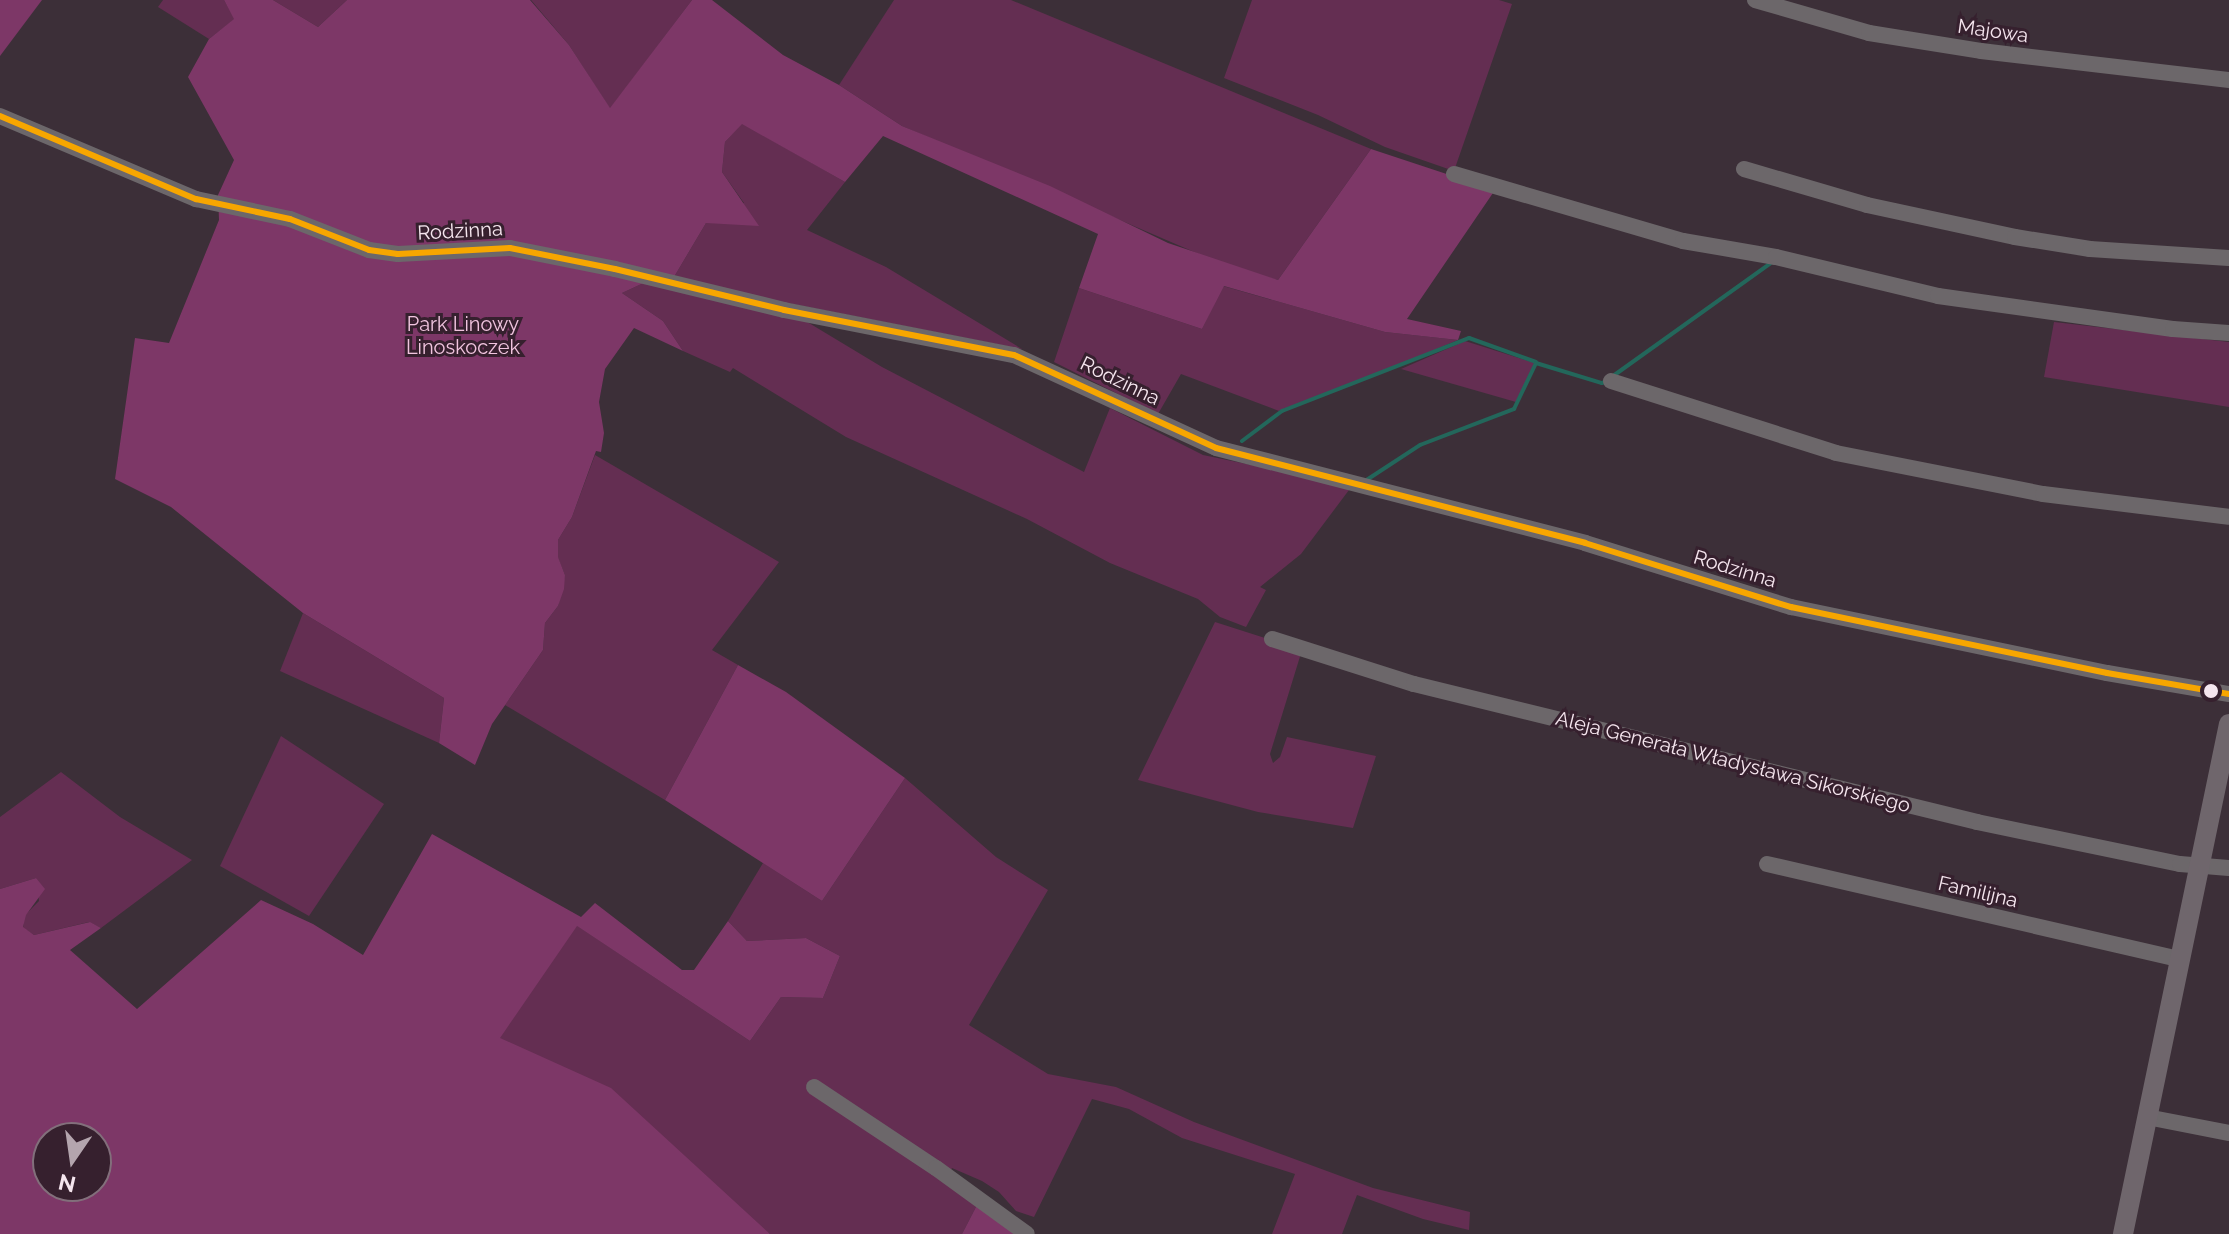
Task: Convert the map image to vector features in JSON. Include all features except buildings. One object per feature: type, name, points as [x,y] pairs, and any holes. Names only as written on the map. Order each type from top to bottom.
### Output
[{"type":"main road","points":[[2123,1234],[2199,866],[2225,762],[2229,724]]},
{"type":"street","name":"Majowa","points":[[1755,0],[1869,33],[1981,51],[2229,80]]},
{"type":"street","name":"Rodzinna","points":[[0,116],[196,199],[290,219],[369,250],[398,254],[510,248],[793,312],[1014,355],[1216,448],[1585,543],[1791,607],[2081,668],[2229,694]]},
{"type":"street","points":[[1744,169],[1867,205],[2015,237],[2090,249],[2229,258]]},
{"type":"street","points":[[1454,174],[1683,241],[1776,257],[1938,296],[2173,329],[2229,333]]},
{"type":"street","points":[[1611,381],[1836,453],[2043,494],[2229,517]]},
{"type":"street","name":"Aleja Generała Władysława Sikorskiego","points":[[1272,639],[1414,684],[1977,822],[2199,866],[2229,868]]},
{"type":"street","name":"Familijna","points":[[1767,864],[2180,959]]},
{"type":"street","points":[[814,1087],[936,1168],[1027,1234]]},
{"type":"street","points":[[2147,1117],[2229,1133]]},
{"type":"shaded area","points":[[163,0],[224,0],[235,19],[209,39],[158,7]]},
{"type":"shaded area","points":[[273,0],[347,0],[318,27]]},
{"type":"shaded area","points":[[531,0],[692,0],[610,109],[569,45]]},
{"type":"shaded area","points":[[894,0],[1011,0],[1371,149],[1278,280],[1229,267],[902,126],[839,85]]},
{"type":"shaded area","points":[[1252,0],[1499,0],[1512,4],[1454,171],[1385,147],[1318,115],[1224,78]]},
{"type":"shaded area","points":[[742,123],[845,182],[807,230],[886,267],[1022,349],[747,295],[674,277],[706,223],[744,203],[722,172],[725,142]]},
{"type":"shaded area","points":[[650,280],[804,320],[882,367],[1084,472],[1110,408],[1203,455],[1352,486],[1301,554],[1260,587],[1266,590],[1246,627],[1220,617],[1198,599],[1110,563],[1027,519],[846,437],[733,368],[730,372],[683,351],[663,321],[622,293]]},
{"type":"shaded area","points":[[1223,286],[1385,332],[1458,340],[1340,390],[1279,411],[1181,374],[1158,414],[1054,362],[1079,288],[1202,329]]},
{"type":"shaded area","points":[[2054,322],[2229,342],[2229,407],[2044,377]]},
{"type":"shaded area","points":[[1465,341],[1535,363],[1516,402],[1401,369]]},
{"type":"shaded area","points":[[595,455],[779,562],[712,650],[738,665],[665,800],[505,705],[543,650],[545,623],[558,606],[565,575],[558,558],[558,540],[572,517]]},
{"type":"shaded area","points":[[303,613],[444,698],[439,743],[280,671]]},
{"type":"shaded area","points":[[1215,622],[1302,650],[1270,754],[1273,763],[1280,757],[1287,737],[1376,756],[1353,828],[1258,812],[1138,780]]},
{"type":"shaded area","points":[[281,736],[384,804],[309,916],[220,866]]},
{"type":"shaded area","points":[[61,772],[120,817],[192,860],[101,928],[89,922],[34,935],[23,928],[25,915],[39,901],[36,878],[0,889],[0,817]]},
{"type":"shaded area","points":[[905,778],[996,857],[1048,890],[969,1025],[1048,1074],[1116,1087],[1194,1122],[1373,1188],[1470,1212],[1469,1230],[1423,1219],[1357,1195],[1342,1234],[1272,1234],[1295,1174],[1182,1138],[1129,1109],[1092,1099],[1034,1217],[1016,1211],[999,1192],[982,1181],[952,1168],[946,1181],[977,1205],[962,1234],[770,1234],[499,1038],[576,925],[750,1041],[781,997],[823,998],[840,956],[806,938],[747,941],[728,921],[763,863],[822,901]]},
{"type":"green space","points":[[0,0],[42,0],[0,56]]},
{"type":"green space","name":"Park Linowy Linoskoczek","points":[[224,0],[273,0],[318,27],[347,0],[530,0],[569,45],[610,108],[692,0],[712,0],[783,55],[839,85],[902,126],[1050,186],[1168,243],[1278,280],[1371,149],[1495,190],[1407,319],[1461,331],[1458,340],[1385,332],[1224,286],[1202,329],[1079,288],[1098,234],[883,136],[845,182],[742,124],[725,142],[722,172],[759,226],[706,223],[674,277],[650,280],[622,293],[663,321],[683,351],[634,328],[605,369],[599,402],[604,433],[601,452],[596,451],[572,517],[558,540],[558,557],[565,575],[564,589],[558,606],[545,623],[543,650],[492,724],[475,765],[439,743],[444,698],[303,613],[171,507],[115,479],[135,338],[169,343],[219,220],[218,195],[234,160],[188,77],[209,39],[234,19]]},
{"type":"green space","points":[[738,665],[786,692],[905,778],[822,901],[665,800]]},
{"type":"green space","points":[[432,834],[581,917],[595,903],[682,970],[694,970],[728,921],[747,941],[806,938],[840,956],[823,998],[781,997],[750,1041],[577,926],[500,1038],[611,1088],[770,1234],[0,1234],[0,889],[36,878],[45,889],[26,915],[23,927],[34,935],[90,922],[101,928],[70,950],[137,1009],[261,900],[313,924],[363,955]]},
{"type":"green space","points":[[977,1205],[1014,1234],[962,1234]]},
{"type":"waterway","points":[[1613,376],[1771,263]]},
{"type":"waterway","points":[[1242,441],[1282,411],[1469,338],[1536,362]]},
{"type":"waterway","points":[[1365,481],[1420,445],[1514,409],[1536,363],[1602,383],[1606,381]]},
{"type":"transit line","points":[[0,116],[196,199],[290,219],[369,250],[398,254],[510,248],[615,269],[784,310],[1014,355],[1216,448],[1585,543],[1791,607],[2107,673],[2229,694]]}]
